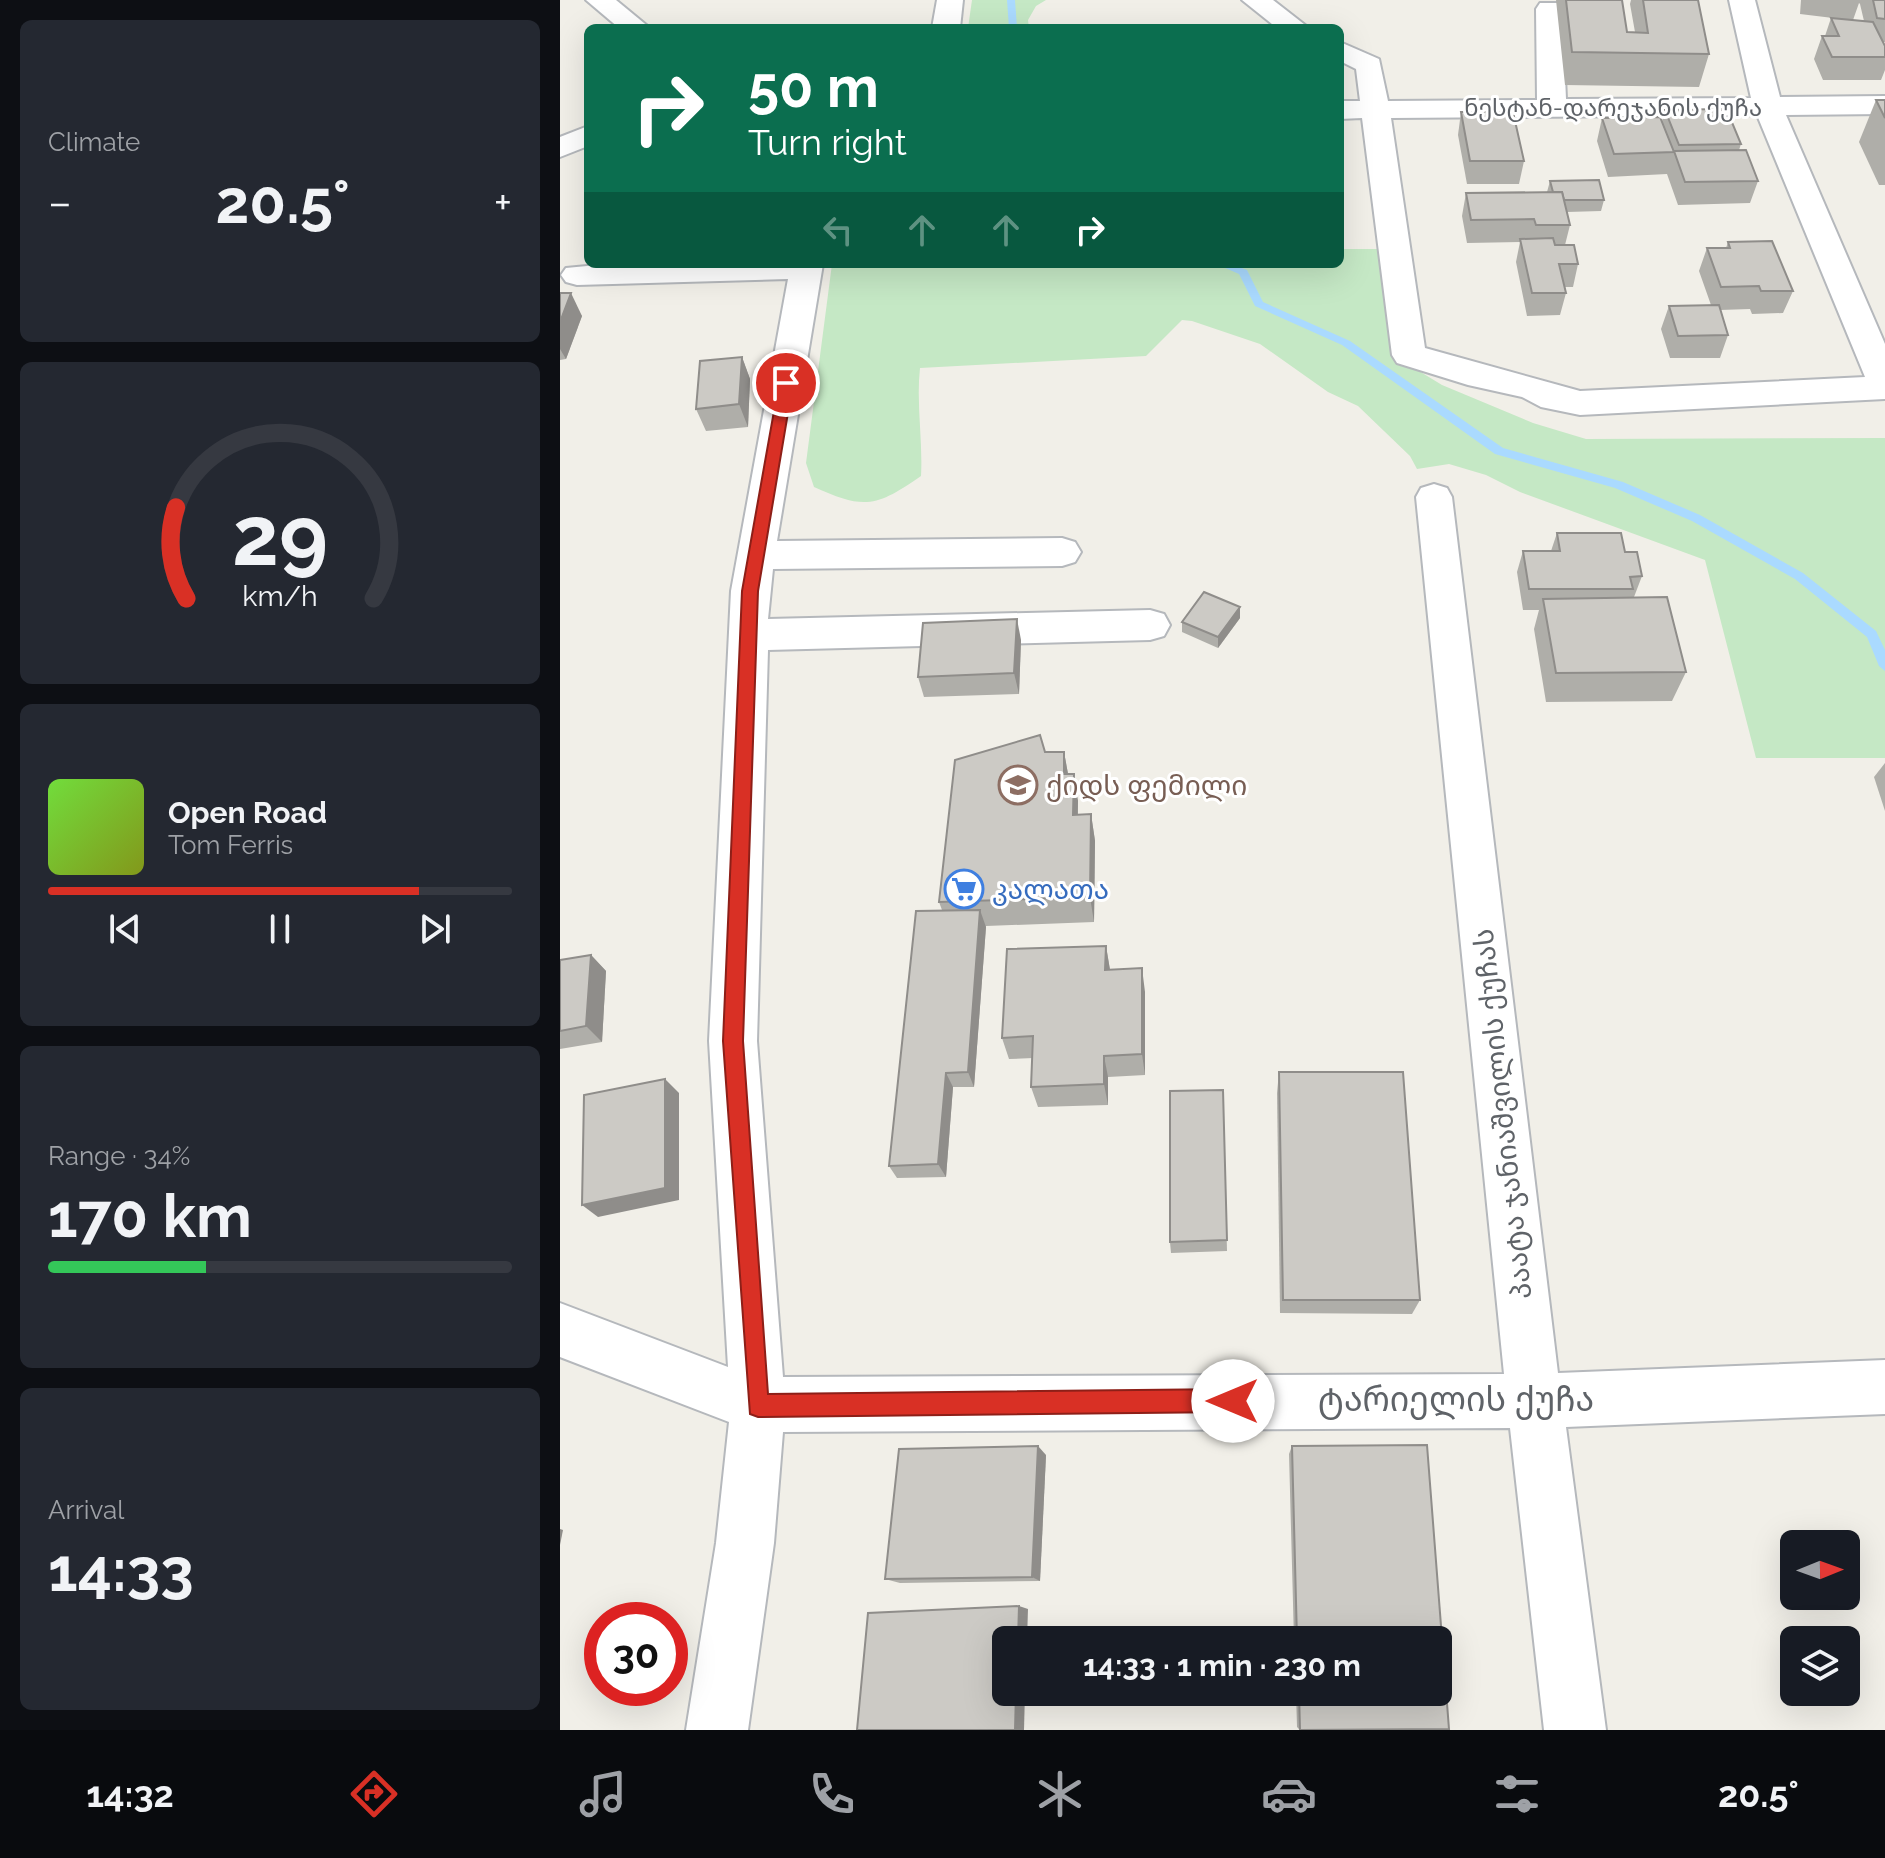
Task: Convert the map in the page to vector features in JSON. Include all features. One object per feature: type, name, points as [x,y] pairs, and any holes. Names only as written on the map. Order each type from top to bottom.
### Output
[{"type":"street","points":[[599,0],[631,24]]},
{"type":"street","points":[[947,24],[950,0]]},
{"type":"street","points":[[1255,0],[1289,24]]},
{"type":"street","points":[[1344,52],[1369,65],[1409,355],[1468,374],[1532,387],[1553,399],[1580,403],[1885,385],[1768,107],[1742,0]]},
{"type":"street","points":[[1549,9],[1552,109]]},
{"type":"street","name":"ნესტან-დარეჯანის ქუჩა","points":[[1344,110],[1885,105]]},
{"type":"street","points":[[560,148],[584,137]]},
{"type":"street","points":[[577,275],[755,268]]},
{"type":"street","points":[[717,1730],[745,1543],[758,1406],[733,1041],[750,591],[806,268]]},
{"type":"street","name":"პაატა ჯანიაშვილის ქუჩას","points":[[1434,497],[1575,1730]]},
{"type":"street","points":[[757,555],[1062,552]]},
{"type":"street","points":[[749,635],[1150,625]]},
{"type":"street","name":"ტარიელის ქუჩა","points":[[560,1330],[758,1406],[818,1402],[1535,1401],[1885,1387]]},
{"type":"green space","points":[[972,0],[1046,0],[1036,6],[1028,24],[969,24]]},
{"type":"green space","points":[[1344,249],[1378,249],[1391,354],[1442,385],[1533,423],[1586,439],[1885,438],[1885,758],[1756,758],[1705,560],[1520,492],[1486,475],[1449,464],[1417,469],[1410,456],[1358,406],[1328,392],[1260,344],[1192,321],[1182,320],[1146,356],[920,368],[921,476],[881,499],[858,502],[814,487],[806,463],[831,268],[1344,268]]},
{"type":"building","points":[[1566,0],[1622,0],[1627,32],[1648,33],[1643,0],[1698,0],[1709,54],[1572,52]]},
{"type":"building","points":[[1873,0],[1885,0],[1885,19],[1877,18]]},
{"type":"building","points":[[1831,18],[1873,22],[1885,46],[1885,57],[1832,57],[1822,36],[1839,36]]},
{"type":"building","points":[[1876,100],[1885,100],[1885,118]]},
{"type":"building","points":[[1721,109],[1725,120],[1731,120],[1741,144],[1679,145],[1665,110]]},
{"type":"building","points":[[1461,112],[1513,112],[1524,161],[1470,161]]},
{"type":"building","points":[[1660,117],[1674,152],[1614,154],[1602,118]]},
{"type":"building","points":[[1746,150],[1758,181],[1685,182],[1674,151]]},
{"type":"building","points":[[1599,180],[1604,200],[1564,200],[1562,192],[1553,192],[1550,181]]},
{"type":"building","points":[[1562,192],[1570,225],[1536,225],[1534,219],[1471,220],[1466,193]]},
{"type":"building","points":[[1553,238],[1555,245],[1574,245],[1578,264],[1559,264],[1566,293],[1532,293],[1520,239]]},
{"type":"building","points":[[1772,241],[1793,291],[1761,291],[1759,286],[1721,287],[1707,248],[1730,248],[1728,242]]},
{"type":"building","points":[[560,293],[571,293],[560,322]]},
{"type":"building","points":[[1719,305],[1728,335],[1678,336],[1669,306]]},
{"type":"building","points":[[742,357],[739,404],[696,409],[700,361]]},
{"type":"building","points":[[1557,533],[1621,533],[1625,552],[1637,552],[1642,576],[1630,577],[1633,589],[1529,589],[1523,551],[1560,551]]},
{"type":"building","points":[[1204,592],[1240,607],[1218,637],[1182,622]]},
{"type":"building","points":[[1667,597],[1686,672],[1556,673],[1543,599]]},
{"type":"building","points":[[1017,619],[1014,673],[918,677],[923,623]]},
{"type":"building","points":[[1040,735],[1045,752],[1064,752],[1064,774],[1074,774],[1073,815],[1091,814],[1090,897],[939,902],[955,760]]},
{"type":"building","points":[[980,910],[968,1072],[946,1073],[938,1164],[889,1166],[916,911]]},
{"type":"building","points":[[1106,946],[1105,970],[1142,968],[1142,1054],[1104,1056],[1104,1084],[1031,1087],[1033,1036],[1002,1038],[1007,949]]},
{"type":"building","points":[[591,955],[586,1026],[560,1031],[560,960]]},
{"type":"building","points":[[1279,1072],[1403,1072],[1420,1300],[1283,1300]]},
{"type":"building","points":[[665,1079],[665,1188],[582,1205],[584,1095]]},
{"type":"building","points":[[1223,1090],[1227,1240],[1170,1242],[1170,1091]]},
{"type":"building","points":[[1427,1445],[1441,1626],[1297,1626],[1292,1446]]},
{"type":"building","points":[[1038,1446],[1032,1577],[885,1579],[899,1449]]},
{"type":"building","points":[[1019,1606],[1018,1626],[992,1626],[992,1706],[1016,1706],[1015,1730],[857,1730],[868,1613]]},
{"type":"building","points":[[1299,1706],[1447,1706],[1449,1729],[1300,1730]]},
{"type":"waterway","points":[[1011,0],[1013,24]]},
{"type":"waterway","points":[[1232,268],[1243,272],[1259,304],[1346,343],[1499,451],[1619,485],[1696,518],[1799,576],[1872,634],[1885,666]]},
{"type":"place","name":"ქიდს ფემილი","points":[[1018,785]]},
{"type":"place","name":"კალათა","points":[[964,889]]},
{"type":"route","points":[[786,383],[750,591],[733,1041],[758,1406],[802,1403],[1233,1401]]}]
